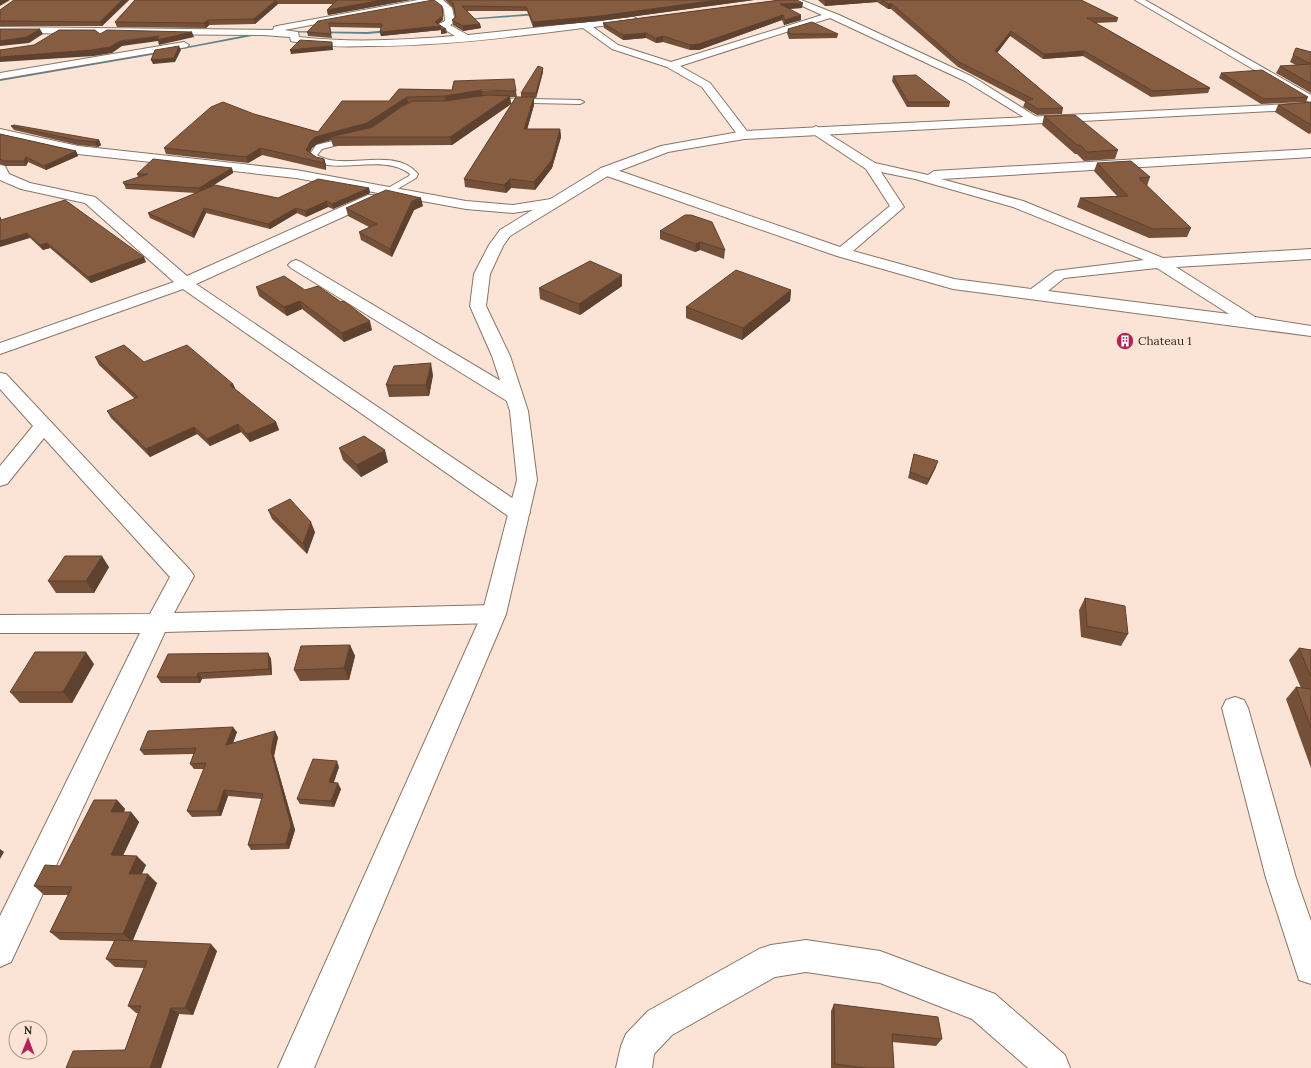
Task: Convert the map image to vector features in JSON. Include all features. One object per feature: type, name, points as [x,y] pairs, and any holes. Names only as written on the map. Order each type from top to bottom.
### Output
[{"type":"street","points":[[0,76],[263,32],[432,0]]},
{"type":"street","points":[[438,0],[448,8],[450,22],[442,25],[466,38]]},
{"type":"street","points":[[793,0],[830,15],[969,79],[1034,119]]},
{"type":"street","points":[[1139,0],[1311,100]]},
{"type":"street","points":[[671,65],[830,15]]},
{"type":"street","points":[[0,30],[263,32],[295,34],[294,39],[314,42],[400,44],[643,19]]},
{"type":"street","points":[[96,40],[117,20]]},
{"type":"street","points":[[584,25],[615,47],[671,65],[706,85],[744,136]]},
{"type":"street","points":[[44,40],[60,30]]},
{"type":"street","points":[[65,66],[84,50]]},
{"type":"street","points":[[296,1068],[494,614],[527,480],[523,434],[514,397],[501,356],[478,306],[482,274],[488,259],[505,233],[551,203],[606,171],[665,150],[744,136],[816,130],[1311,106]]},
{"type":"street","points":[[816,130],[871,166],[917,176],[1018,204],[1162,263],[1252,322]]},
{"type":"street","points":[[0,133],[78,150],[296,174],[466,205],[513,209],[551,203]]},
{"type":"street","points":[[917,176],[1311,153]]},
{"type":"street","points":[[842,253],[896,207],[871,166]]},
{"type":"street","points":[[0,169],[4,177],[26,186],[90,200],[185,283],[519,513]]},
{"type":"street","points":[[606,171],[842,253],[953,284],[1252,322],[1311,331]]},
{"type":"street","points":[[0,349],[185,283],[390,191]]},
{"type":"street","points":[[466,205],[498,219],[503,225],[505,233]]},
{"type":"street","points":[[1035,294],[1060,274],[1162,263],[1311,254]]},
{"type":"street","points":[[296,265],[514,397]]},
{"type":"street","points":[[0,378],[182,576],[157,623],[0,951]]},
{"type":"street","points":[[0,479],[44,426]]},
{"type":"street","points":[[0,624],[157,623],[494,614]]},
{"type":"street","points":[[1235,708],[1281,878],[1311,968]]},
{"type":"street","points":[[634,1068],[638,1046],[660,1023],[771,961],[806,956],[880,967],[983,1006],[1053,1068]]},
{"type":"lane","points":[[481,101],[580,102]]},
{"type":"lane","points":[[356,138],[318,147],[312,156],[328,163],[388,163],[411,169],[414,174],[412,178],[390,191]]},
{"type":"building","points":[[14,0],[122,0],[100,22],[0,21],[0,10]]},
{"type":"building","points":[[135,0],[276,0],[254,19],[208,20],[204,23],[115,22]]},
{"type":"building","points":[[337,0],[383,0],[327,10]]},
{"type":"building","points":[[434,0],[442,6],[443,16],[435,22],[446,29],[441,30],[440,26],[380,32],[382,24],[329,23],[331,34],[307,32],[318,21]]},
{"type":"building","points":[[449,0],[718,0],[600,16],[533,22],[526,7],[462,6],[480,24],[463,26],[452,20],[456,17],[453,3]]},
{"type":"building","points":[[780,0],[797,0],[803,3],[780,4],[801,15],[785,20],[783,15],[699,44],[690,45],[663,36],[656,38],[646,33],[623,35],[603,23]]},
{"type":"building","points":[[882,0],[1081,0],[1118,18],[1087,18],[1210,88],[1153,91],[1084,51],[1044,54],[1011,31],[995,51],[1063,108],[1038,109],[1025,101],[1033,99],[959,62],[892,4],[888,4]]},
{"type":"building","points":[[812,22],[838,34],[790,34],[788,29]]},
{"type":"building","points":[[0,29],[40,29],[27,37],[0,41]]},
{"type":"building","points":[[59,30],[95,30],[100,34],[107,30],[192,32],[157,40],[159,36],[120,41],[110,47],[92,50],[0,57],[0,50],[34,45]]},
{"type":"building","points":[[300,40],[332,42],[332,46],[290,50]]},
{"type":"building","points":[[179,46],[174,58],[151,60],[155,50]]},
{"type":"building","points":[[1296,48],[1311,52],[1311,64],[1293,55]]},
{"type":"building","points":[[1311,64],[1311,84],[1280,66]]},
{"type":"building","points":[[538,66],[543,68],[536,93],[521,93]]},
{"type":"building","points":[[1262,70],[1308,97],[1264,99],[1221,73]]},
{"type":"building","points":[[916,75],[950,102],[908,102],[893,76]]},
{"type":"building","points":[[514,79],[516,91],[482,90],[445,96],[407,97],[367,123],[315,137],[310,142],[306,150],[316,157],[324,159],[324,163],[260,148],[246,157],[164,148],[211,107],[223,102],[254,114],[318,132],[342,101],[389,101],[399,89],[452,90],[454,81]]},
{"type":"building","points":[[487,95],[510,96],[450,137],[330,137],[373,127],[401,107],[413,101],[445,101]]},
{"type":"building","points":[[516,97],[534,97],[524,129],[560,129],[552,160],[534,182],[510,179],[504,185],[464,179]]},
{"type":"building","points":[[1311,102],[1311,125],[1278,105]]},
{"type":"building","points":[[1075,115],[1118,150],[1087,152],[1044,116]]},
{"type":"building","points":[[14,125],[99,140],[95,142],[76,140],[11,126]]},
{"type":"building","points":[[0,134],[76,151],[44,166],[26,157],[24,161],[4,161],[0,159]]},
{"type":"building","points":[[153,159],[232,168],[199,188],[124,184],[123,182],[148,174],[137,174]]},
{"type":"building","points":[[1131,161],[1150,177],[1139,178],[1191,228],[1153,229],[1080,198],[1128,196],[1097,163]]},
{"type":"building","points":[[318,179],[369,188],[332,204],[327,201],[305,211],[296,208],[268,224],[204,208],[192,233],[148,213],[215,185],[278,198]]},
{"type":"building","points":[[386,190],[421,198],[412,201],[390,249],[359,232],[377,224],[346,208]]},
{"type":"building","points":[[65,200],[144,257],[88,277],[47,243],[40,245],[27,233],[0,241],[0,217],[1,220]]},
{"type":"building","points":[[685,215],[691,215],[712,222],[725,250],[700,242],[696,244],[660,231]]},
{"type":"building","points":[[590,261],[622,275],[579,304],[539,288]]},
{"type":"building","points":[[736,270],[791,290],[743,328],[686,307]]},
{"type":"building","points":[[284,276],[305,290],[318,286],[341,302],[344,301],[370,321],[342,333],[300,301],[284,307],[256,287]]},
{"type":"building","points":[[124,345],[144,362],[187,345],[233,384],[230,385],[276,422],[247,434],[238,424],[207,439],[194,427],[146,449],[107,411],[138,397],[95,357]]},
{"type":"building","points":[[431,363],[426,385],[386,385],[394,366]]},
{"type":"building","points":[[364,436],[385,450],[357,465],[339,448]]},
{"type":"building","points":[[914,454],[938,461],[929,479],[910,472]]},
{"type":"building","points":[[290,499],[311,522],[303,544],[268,510]]},
{"type":"building","points":[[65,556],[102,556],[86,581],[48,581]]},
{"type":"building","points":[[1085,598],[1125,606],[1128,634],[1087,626]]},
{"type":"building","points":[[350,645],[344,668],[294,670],[301,646]]},
{"type":"building","points":[[1299,648],[1311,650],[1311,677]]},
{"type":"building","points":[[35,652],[86,652],[63,692],[10,692]]},
{"type":"building","points":[[268,653],[269,669],[198,673],[197,677],[157,677],[168,654]]},
{"type":"building","points":[[1296,687],[1311,689],[1311,728]]},
{"type":"building","points":[[233,727],[226,745],[275,731],[271,751],[291,825],[286,844],[248,845],[263,794],[224,790],[217,811],[187,811],[206,763],[190,764],[196,748],[140,750],[148,731]]},
{"type":"building","points":[[313,759],[337,761],[329,782],[338,783],[331,801],[297,799]]},
{"type":"building","points":[[94,800],[117,800],[111,812],[131,812],[111,855],[137,856],[129,874],[148,874],[123,934],[50,932],[72,887],[34,886],[45,865],[60,866]]},
{"type":"building","points":[[115,940],[211,944],[185,1008],[171,1008],[150,1068],[66,1068],[73,1051],[125,1050],[141,1006],[128,1006],[147,961],[106,959]]},
{"type":"building","points":[[834,1004],[938,1017],[942,1039],[892,1034],[894,1068],[865,1068],[835,1064]]},
{"type":"waterway","points":[[466,19],[538,14]]},
{"type":"waterway","points":[[285,32],[367,33],[389,31]]},
{"type":"waterway","points":[[172,50],[262,33]]},
{"type":"waterway","points":[[0,80],[162,52]]},
{"type":"place","name":"Chateau 1","points":[[1125,341]]}]
